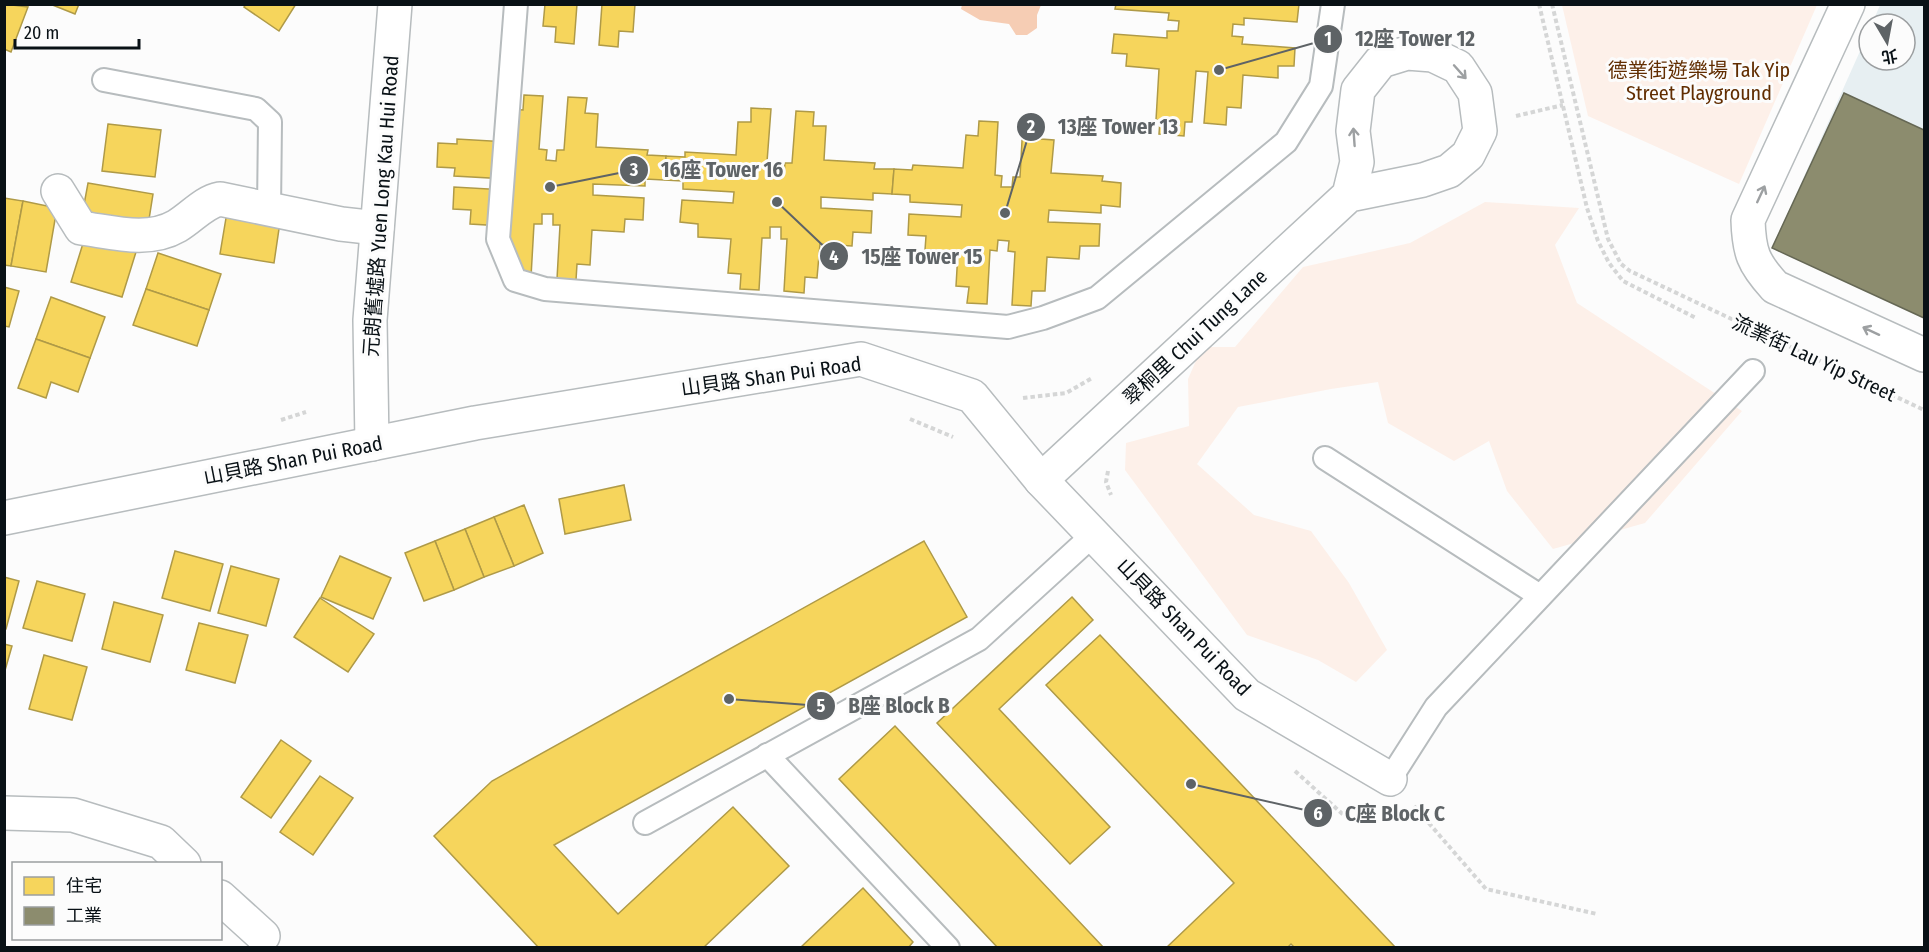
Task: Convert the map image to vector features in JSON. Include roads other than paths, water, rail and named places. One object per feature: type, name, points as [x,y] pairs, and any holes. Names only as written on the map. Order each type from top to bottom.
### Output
[{"type":"street","name":"元朗舊墟路 Yuen Long Kau Hui Road","points":[[372,444],[370,320],[395,4]]},
{"type":"street","points":[[1848,4],[1748,220],[1750,249],[1758,269],[1774,287],[1924,355]]},
{"type":"street","points":[[1407,53],[1433,54],[1458,67],[1475,93],[1480,131],[1468,155],[1449,171],[1423,180],[1349,195],[1357,162],[1353,131],[1358,90],[1381,61],[1407,53]]},
{"type":"street","points":[[58,191],[81,228],[141,237],[175,227],[212,200],[220,199],[341,224],[377,228]]},
{"type":"street","name":"翠桐里 Chui Tung Lane","points":[[1041,480],[1349,195]]},
{"type":"street","name":"山貝路 Shan Pui Road","points":[[4,518],[475,423],[861,359],[972,396],[1041,480],[1247,695],[1390,779]]},
{"type":"street","points":[[4,813],[73,815],[160,842],[182,862]]},
{"type":"street","points":[[222,899],[263,936]]},
{"type":"lane","points":[[516,4],[498,238],[515,280],[545,289],[1008,327],[1097,298],[1286,142],[1321,86],[1333,4]]},
{"type":"lane","points":[[104,80],[256,109],[261,112],[270,122],[269,209]]},
{"type":"lane","points":[[1390,779],[1436,707],[1753,371]]},
{"type":"lane","points":[[1324,458],[1540,596]]},
{"type":"lane","points":[[645,823],[979,639],[1093,535]]},
{"type":"lane","points":[[767,755],[948,948]]},
{"type":"place","name":"12座 Tower 12","points":[[1219,70]]},
{"type":"place","name":"16座 Tower 16","points":[[550,187]]},
{"type":"place","name":"15座 Tower 15","points":[[777,202]]},
{"type":"place","name":"13座 Tower 13","points":[[1005,213]]},
{"type":"place","name":"B座 Block B","points":[[729,699]]},
{"type":"place","name":"C座 Block C","points":[[1191,784]]},
{"type":"park label","name":"德業街遊樂場 Tak Yip Street Playground","points":[[1699,82]]}]
